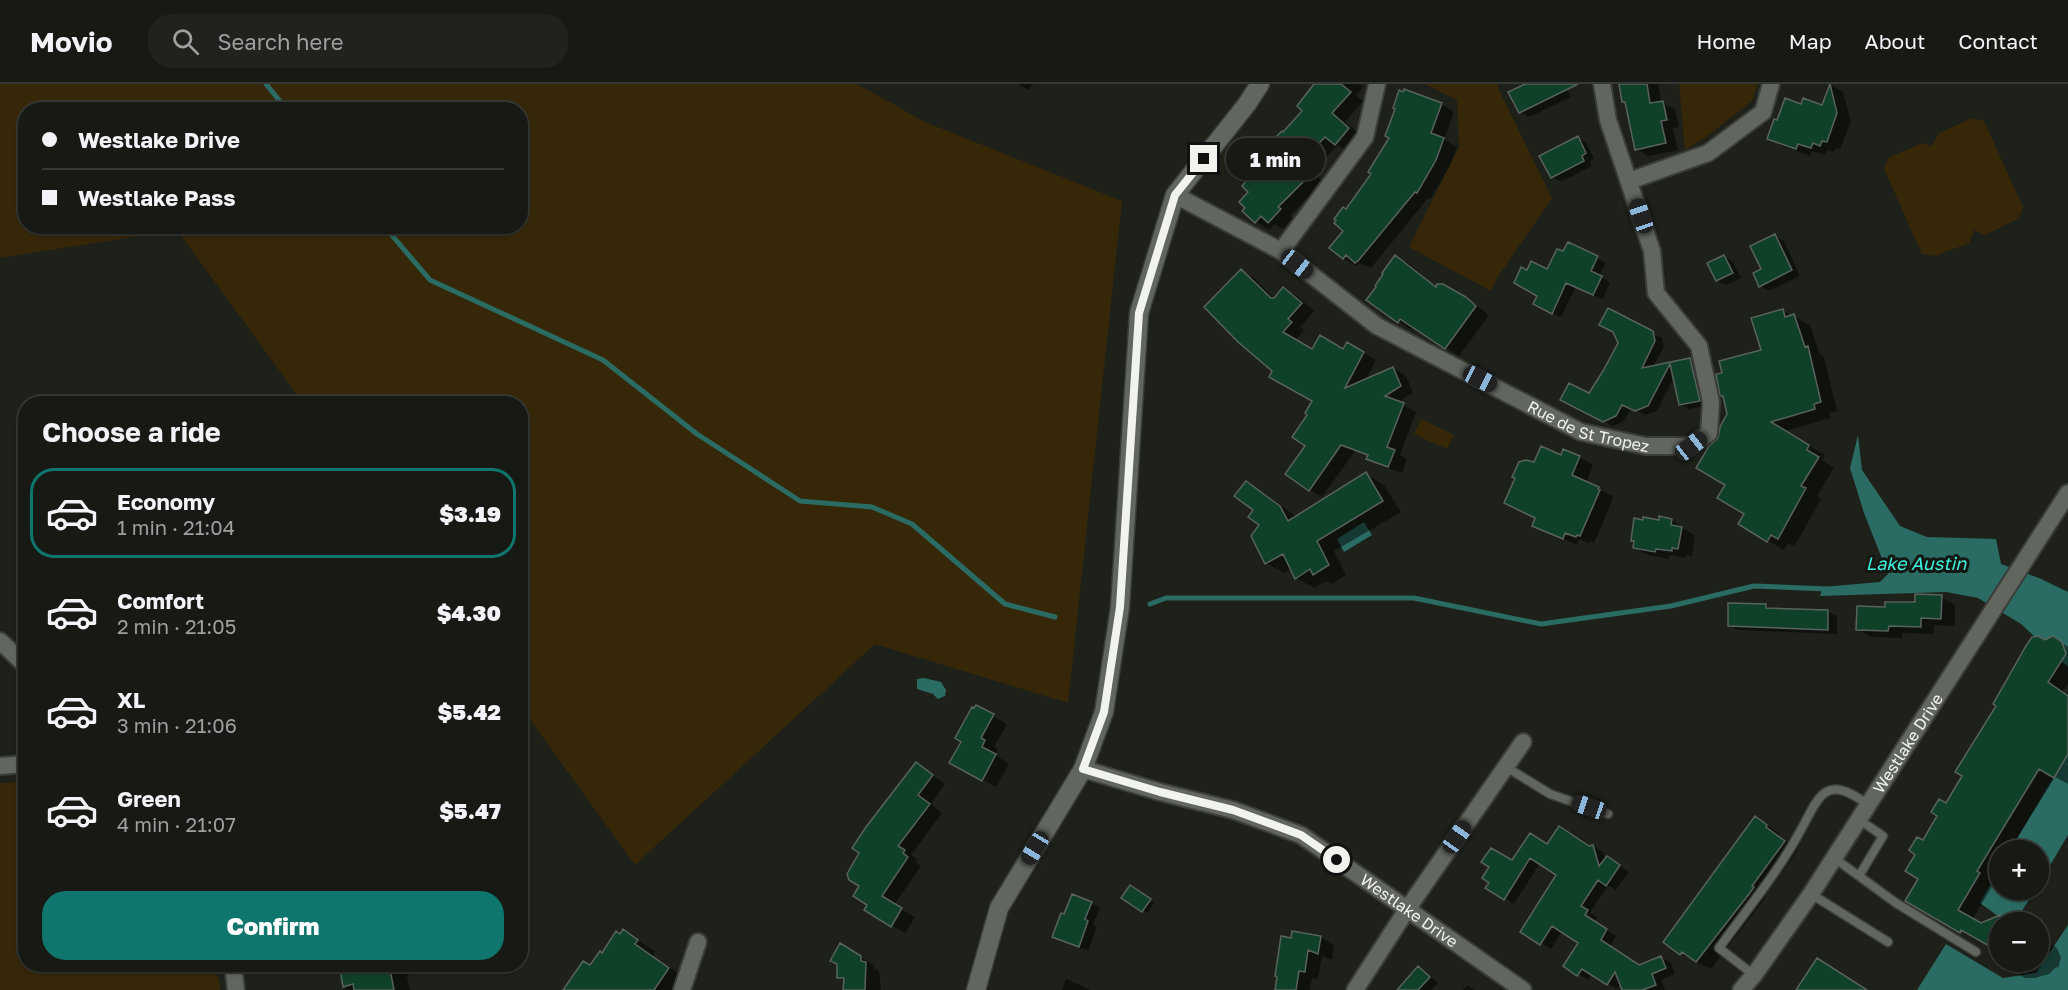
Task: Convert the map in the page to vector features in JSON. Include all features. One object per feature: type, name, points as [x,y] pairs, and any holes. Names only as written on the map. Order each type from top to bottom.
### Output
[{"type":"street","points":[[976,990],[999,908],[1083,769],[1104,712],[1120,607],[1139,313],[1175,195],[1247,104],[1260,84]]},
{"type":"street","points":[[1281,251],[1365,136],[1377,84]]},
{"type":"street","name":"Rue de St Tropez","points":[[1175,195],[1281,251],[1377,326],[1581,432],[1646,446],[1691,446],[1709,433],[1711,402],[1706,373],[1699,346],[1656,293],[1652,251],[1608,120],[1602,84]]},
{"type":"street","points":[[1629,181],[1708,153],[1763,112],[1771,84]]},
{"type":"street","name":"Westlake Drive","points":[[1741,990],[1811,894],[2068,493]]},
{"type":"street","points":[[0,641],[18,658]]},
{"type":"street","points":[[1355,990],[1408,908],[1523,742]]},
{"type":"street","points":[[0,766],[18,765]]},
{"type":"street","name":"Westlake Drive","points":[[1083,769],[1160,792],[1233,810],[1301,835],[1523,990]]},
{"type":"street","points":[[682,990],[698,942]]},
{"type":"street","points":[[234,972],[236,990]]},
{"type":"lane","points":[[1506,766],[1550,794],[1608,814]]},
{"type":"lane","points":[[1754,975],[1719,948],[1792,846],[1818,799],[1827,791],[1838,789],[1868,804]]},
{"type":"lane","points":[[1858,819],[1883,836],[1859,876]]},
{"type":"lane","points":[[1834,858],[1896,903],[1976,952]]},
{"type":"lane","points":[[1811,894],[1888,942]]},
{"type":"shaded area","points":[[0,84],[857,84],[925,122],[1122,201],[1068,703],[875,644],[635,865],[528,717],[528,396],[298,396],[180,234],[528,234],[528,102],[18,102],[18,234],[152,234],[0,258]]},
{"type":"shaded area","points":[[1425,84],[1500,84],[1497,86],[1552,198],[1497,278],[1491,291],[1409,247],[1459,147],[1457,100]]},
{"type":"shaded area","points":[[1679,84],[1758,84],[1752,101],[1706,137],[1685,150]]},
{"type":"shaded area","points":[[1972,118],[1984,121],[2023,207],[2019,218],[1985,235],[1974,230],[1969,243],[1935,256],[1922,254],[1884,169],[1888,158],[1922,143],[1932,146],[1939,133]]},
{"type":"shaded area","points":[[1421,419],[1454,435],[1447,449],[1414,434]]},
{"type":"shaded area","points":[[18,782],[18,972],[217,972],[221,990],[0,990],[0,783]]},
{"type":"water","name":"Lake Austin","points":[[1858,435],[1862,470],[1900,526],[1927,537],[1996,539],[2001,564],[2068,592],[2068,667],[2021,624],[1978,598],[1946,592],[1820,596],[1823,587],[1880,582],[1888,574],[1864,513],[1850,468]]},
{"type":"water","points":[[1364,522],[1372,535],[1344,552],[1337,539]]},
{"type":"water","points":[[924,678],[941,682],[946,690],[945,696],[938,699],[933,694],[917,689],[917,679]]},
{"type":"water","points":[[2068,753],[2068,835],[2049,867],[2049,840],[2016,840]]},
{"type":"water","points":[[1989,887],[1989,900],[2029,900],[2021,912],[1992,912],[1980,903]]},
{"type":"water","points":[[2068,925],[2068,990],[1917,990],[1946,944],[1989,970],[1989,972],[2003,978],[2049,972],[2049,954]]},
{"type":"building","points":[[1314,84],[1341,84],[1351,92],[1332,113],[1349,128],[1335,145],[1325,137],[1300,163],[1311,174],[1278,207],[1281,209],[1268,223],[1261,216],[1255,223],[1242,211],[1245,208],[1239,202],[1248,192],[1242,186],[1264,160],[1258,154],[1302,111],[1297,106]]},
{"type":"building","points":[[1525,84],[1578,84],[1519,113],[1508,92]]},
{"type":"building","points":[[1619,84],[1647,84],[1650,103],[1663,101],[1667,120],[1661,121],[1666,143],[1635,150]]},
{"type":"building","points":[[1830,84],[1837,113],[1827,142],[1822,141],[1820,146],[1813,143],[1811,148],[1798,144],[1796,149],[1767,139],[1785,98],[1801,104],[1803,98],[1822,105]]},
{"type":"building","points":[[1404,89],[1442,103],[1431,133],[1444,138],[1436,160],[1417,193],[1415,192],[1355,263],[1346,255],[1343,259],[1329,248],[1343,231],[1334,223],[1336,220],[1334,219],[1343,207],[1346,209],[1371,174],[1368,172],[1389,138],[1385,136],[1399,90],[1403,92]]},
{"type":"building","points":[[1578,136],[1586,153],[1582,156],[1584,161],[1551,178],[1539,156]]},
{"type":"building","points":[[1775,234],[1792,270],[1759,287],[1753,273],[1761,269],[1750,246]]},
{"type":"building","points":[[1568,242],[1598,256],[1591,271],[1602,276],[1593,295],[1566,283],[1552,314],[1533,304],[1537,296],[1514,283],[1521,267],[1527,270],[1531,261],[1547,269],[1557,249],[1563,251]]},
{"type":"building","points":[[1395,255],[1436,287],[1437,284],[1443,284],[1466,297],[1476,306],[1445,349],[1400,319],[1398,323],[1366,300]]},
{"type":"building","points":[[1724,255],[1733,273],[1716,281],[1707,263]]},
{"type":"building","points":[[1241,269],[1271,298],[1274,298],[1283,287],[1302,303],[1288,319],[1292,322],[1283,332],[1312,349],[1320,335],[1343,349],[1347,342],[1364,352],[1345,388],[1393,367],[1401,386],[1385,396],[1404,403],[1387,447],[1395,450],[1388,467],[1366,459],[1368,455],[1341,445],[1309,491],[1285,474],[1305,446],[1292,437],[1307,415],[1305,413],[1312,401],[1269,377],[1272,371],[1238,342],[1204,307]]},
{"type":"building","points":[[1608,308],[1653,331],[1655,341],[1642,368],[1690,358],[1700,401],[1679,405],[1670,364],[1648,406],[1635,411],[1622,405],[1616,416],[1603,422],[1560,400],[1569,383],[1589,393],[1618,343],[1613,332],[1599,325]]},
{"type":"building","points":[[1783,309],[1785,317],[1794,314],[1805,347],[1808,346],[1821,402],[1814,404],[1815,409],[1771,422],[1809,445],[1807,450],[1819,457],[1801,486],[1806,488],[1778,539],[1771,535],[1767,542],[1738,524],[1744,514],[1717,498],[1725,485],[1696,468],[1709,446],[1718,438],[1720,427],[1727,414],[1723,396],[1720,396],[1716,374],[1722,373],[1719,361],[1761,350],[1751,318]]},
{"type":"building","points":[[1541,446],[1561,455],[1563,449],[1580,456],[1572,475],[1599,487],[1600,490],[1580,536],[1565,533],[1563,539],[1532,526],[1535,518],[1504,503],[1519,462],[1526,460],[1534,462]]},
{"type":"building","points":[[1366,472],[1383,501],[1317,541],[1329,565],[1313,575],[1310,569],[1295,579],[1283,554],[1265,564],[1251,536],[1259,525],[1248,517],[1253,510],[1234,496],[1246,481],[1280,506],[1288,521]]},
{"type":"building","points":[[1659,516],[1672,519],[1671,525],[1682,527],[1678,549],[1672,548],[1672,551],[1656,549],[1655,552],[1633,548],[1634,541],[1631,541],[1634,518],[1659,520]]},
{"type":"building","points":[[1915,594],[1942,595],[1941,619],[1921,618],[1921,627],[1889,626],[1888,631],[1856,630],[1857,606],[1885,607],[1885,602],[1915,602]]},
{"type":"building","points":[[1728,603],[1766,604],[1766,608],[1828,610],[1828,630],[1728,626]]},
{"type":"building","points":[[2038,636],[2045,640],[2053,636],[2062,642],[2066,654],[2048,682],[2068,696],[2068,754],[2054,778],[2039,769],[1996,840],[1989,840],[1989,851],[1977,871],[1980,873],[1958,910],[1981,923],[1989,920],[1989,946],[1961,930],[1960,933],[1905,901],[1918,879],[1905,871],[1915,855],[1909,850],[1917,837],[1923,840],[1937,816],[1931,812],[1939,799],[1946,803],[1962,776],[1955,772],[1996,706],[1993,704],[2032,637]]},
{"type":"building","points":[[976,705],[994,714],[981,738],[985,740],[982,747],[996,754],[982,781],[949,763],[961,742],[955,738],[972,707]]},
{"type":"building","points":[[916,762],[933,775],[918,795],[930,804],[898,846],[905,850],[903,853],[908,857],[882,896],[902,908],[891,927],[864,910],[867,905],[853,896],[859,886],[849,880],[847,874],[859,853],[852,848]]},
{"type":"building","points":[[1755,816],[1785,841],[1752,886],[1754,887],[1749,894],[1696,962],[1682,952],[1680,955],[1663,942]]},
{"type":"building","points":[[1559,826],[1589,846],[1593,845],[1599,866],[1607,856],[1620,865],[1606,886],[1598,880],[1581,906],[1588,910],[1585,915],[1607,929],[1601,940],[1639,965],[1661,956],[1666,968],[1652,974],[1656,985],[1642,990],[1622,990],[1615,972],[1607,985],[1582,969],[1577,976],[1563,966],[1578,943],[1552,926],[1540,945],[1520,932],[1556,875],[1530,858],[1504,900],[1485,888],[1489,883],[1482,878],[1489,867],[1481,862],[1491,848],[1512,860],[1530,833],[1547,844]]},
{"type":"building","points":[[1130,885],[1151,899],[1142,912],[1121,898]]},
{"type":"building","points":[[1072,894],[1092,902],[1085,919],[1088,921],[1079,947],[1052,937],[1061,913],[1064,914]]},
{"type":"building","points":[[623,929],[638,940],[635,944],[669,968],[654,990],[563,990],[583,961],[590,965],[600,951],[602,953],[616,931],[620,934]]},
{"type":"building","points":[[1292,931],[1321,936],[1318,954],[1308,950],[1305,972],[1299,971],[1296,990],[1275,990],[1281,936],[1291,938]]},
{"type":"building","points":[[840,943],[861,956],[861,961],[866,962],[865,990],[843,990],[844,978],[837,978],[837,964],[830,961]]},
{"type":"building","points":[[1817,958],[1867,990],[1796,990]]},
{"type":"building","points":[[1418,966],[1430,977],[1418,990],[1397,990]]},
{"type":"building","points":[[340,972],[391,972],[394,990],[354,990],[353,984],[343,987]]},
{"type":"waterway","points":[[266,84],[281,102]]},
{"type":"waterway","points":[[391,234],[430,280],[603,360],[697,434],[800,501],[872,507],[912,524],[1005,604],[1055,617]]},
{"type":"waterway","points":[[1150,604],[1166,598],[1414,598],[1541,624],[1671,606],[1754,586],[1828,589]]},
{"type":"route","points":[[1204,159],[1175,195],[1139,313],[1120,607],[1104,712],[1083,769],[1160,792],[1233,810],[1301,835],[1337,860]]}]
